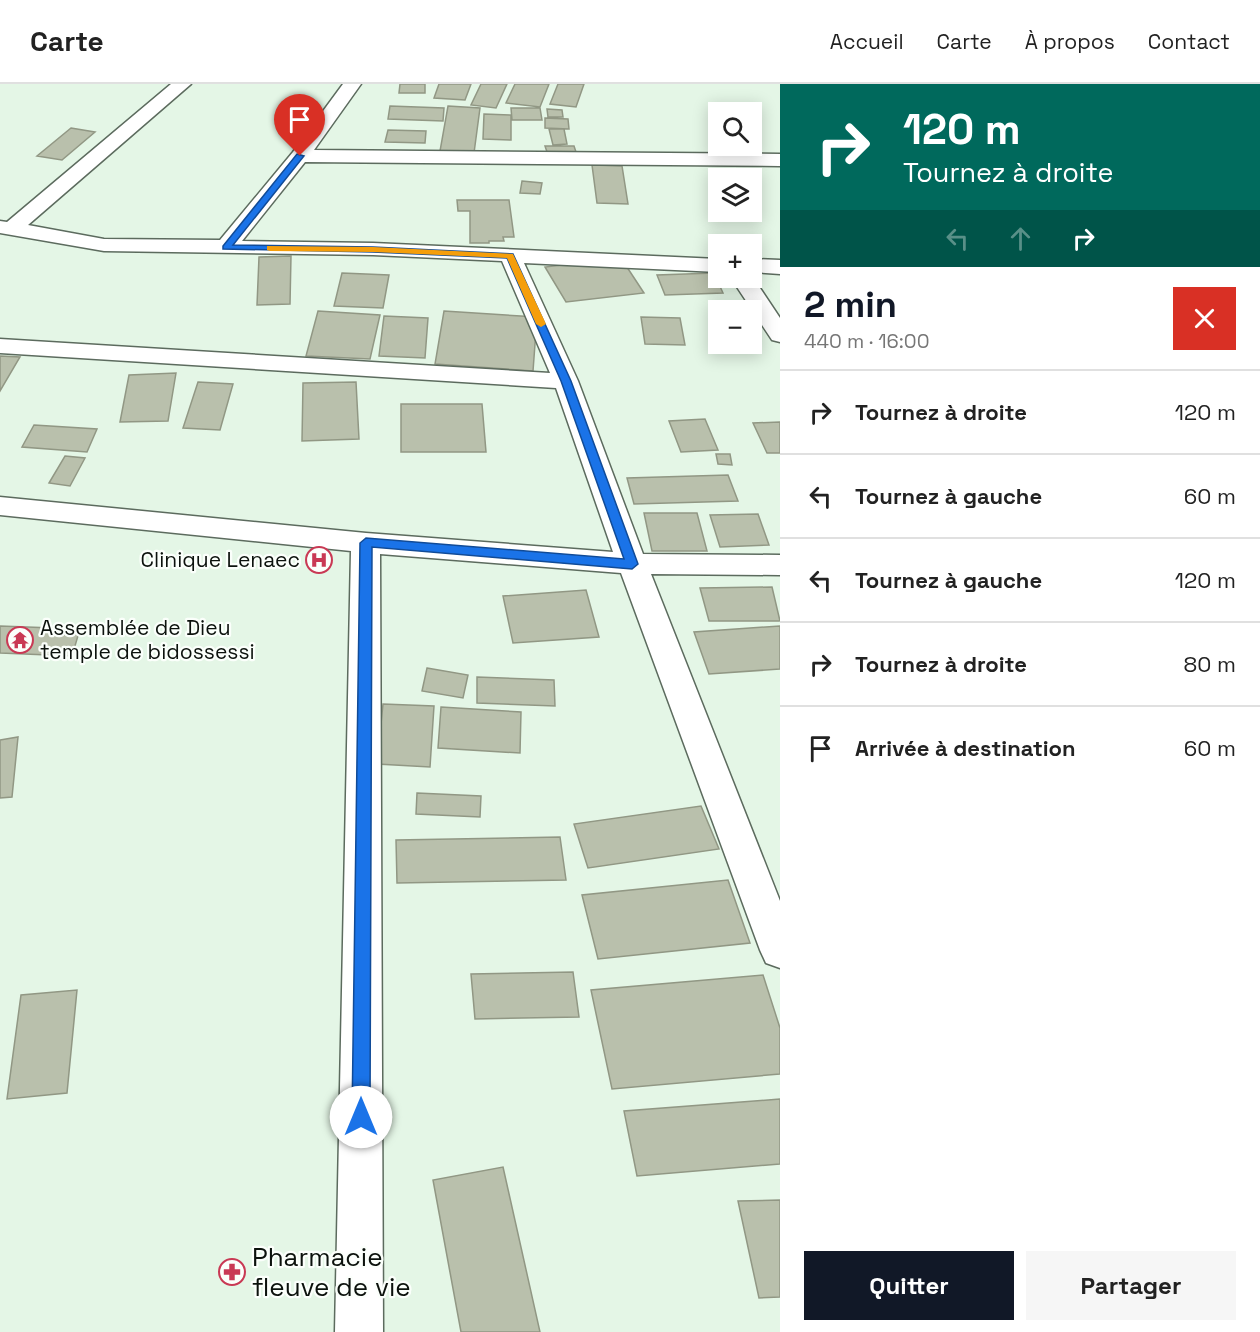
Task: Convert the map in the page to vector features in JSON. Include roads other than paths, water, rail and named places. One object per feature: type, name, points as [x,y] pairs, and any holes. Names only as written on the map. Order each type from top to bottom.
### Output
[{"type":"street","points":[[6,228],[182,84]]},
{"type":"street","points":[[226,248],[300,156],[352,84]]},
{"type":"street","points":[[300,156],[780,160]]},
{"type":"street","points":[[6,228],[104,246],[373,249],[708,265]]},
{"type":"street","points":[[510,256],[566,381],[632,564],[780,950]]},
{"type":"street","points":[[762,266],[780,267]]},
{"type":"street","points":[[749,288],[780,334]]},
{"type":"street","points":[[0,346],[566,381]]},
{"type":"street","points":[[0,506],[366,543],[632,564],[780,565]]},
{"type":"street","points":[[359,1332],[366,543]]},
{"type":"place","name":"Clinique Lenaec","points":[[319,560]]},
{"type":"place","name":"Assemblée de Dieu temple de bidossessi","points":[[20,640]]},
{"type":"place","name":"Pharmacie fleuve de vie","points":[[232,1272]]}]
